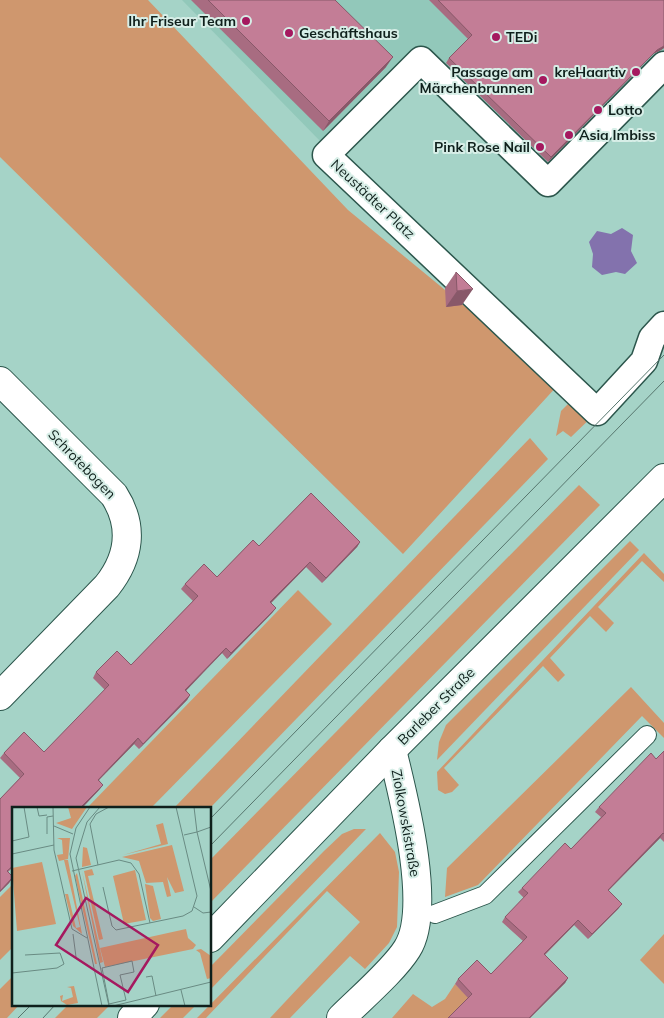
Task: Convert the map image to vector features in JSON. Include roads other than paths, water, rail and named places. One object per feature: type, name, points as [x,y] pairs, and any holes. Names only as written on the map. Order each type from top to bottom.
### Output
[{"type":"street","name":"Neustädter Platz","points":[[664,64],[548,183],[421,60],[326,155],[596,412],[644,361],[652,338],[664,324]]},
{"type":"street","name":"Schrotebogen","points":[[0,381],[114,495],[125,516],[128,538],[120,565],[107,586],[0,696]]},
{"type":"street","name":"Barleber Straße","points":[[211,937],[392,750],[664,478]]},
{"type":"street","name":"Ziolkowskistraße","points":[[342,1018],[406,951],[414,929],[417,886],[415,860],[405,801],[392,750]]},
{"type":"street","points":[[132,1018],[143,1006]]},
{"type":"lane","points":[[435,914],[485,895],[647,735]]},
{"type":"tram line","points":[[211,818],[664,355]]},
{"type":"tram line","points":[[211,845],[664,381]]},
{"type":"tram line","points":[[18,1018],[30,1006]]},
{"type":"tram line","points":[[43,1018],[54,1006]]},
{"type":"place","name":"Ihr Friseur Team","points":[[246,21]]},
{"type":"place","name":"Geschäftshaus","points":[[289,33]]},
{"type":"place","name":"TEDi","points":[[496,37]]},
{"type":"place","name":"kreHaartiv","points":[[636,72]]},
{"type":"place","name":"Passage am Märchenbrunnen","points":[[543,80]]},
{"type":"place","name":"Lotto","points":[[598,110]]},
{"type":"place","name":"Asia Imbiss","points":[[569,135]]},
{"type":"place","name":"Pink Rose Nail","points":[[540,147]]}]
